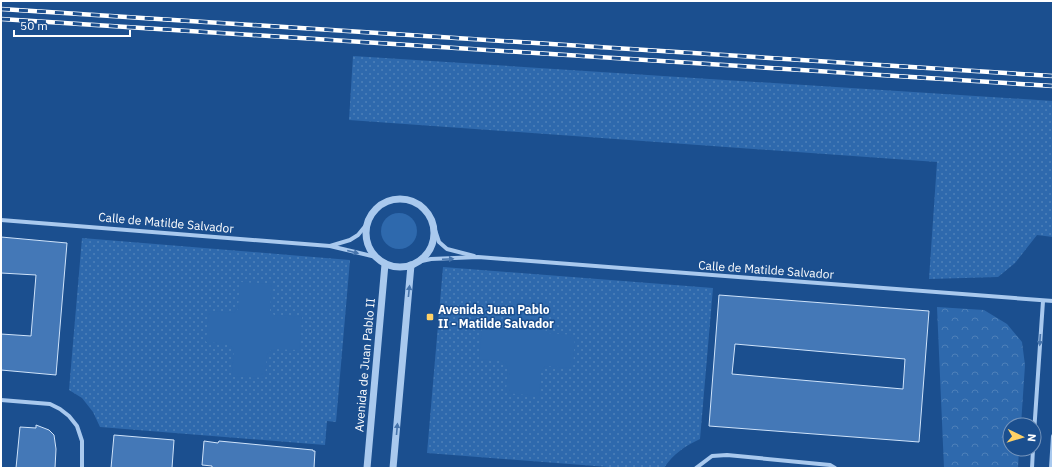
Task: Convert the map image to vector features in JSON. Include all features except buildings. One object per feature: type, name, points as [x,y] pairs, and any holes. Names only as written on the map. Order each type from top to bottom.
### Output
[{"type":"street","points":[[405,198],[414,201],[430,216],[434,227],[434,237],[431,247],[425,256],[414,264],[398,267],[385,264],[376,258],[367,242],[367,224],[371,215],[385,202],[394,199],[405,198]]},
{"type":"street","name":"Calle de Matilde Salvador","points":[[1,220],[330,246],[376,258]]},
{"type":"street","name":"Calle de Matilde Salvador","points":[[330,246],[350,240],[358,235],[367,224]]},
{"type":"street","name":"Calle de Matilde Salvador","points":[[434,227],[439,242],[446,249],[478,257]]},
{"type":"street","name":"Calle de Matilde Salvador","points":[[414,264],[431,259],[478,257],[1053,301]]},
{"type":"street","name":"Avenida de Juan Pablo II","points":[[367,468],[385,264]]},
{"type":"street","points":[[393,468],[414,264]]},
{"type":"street","points":[[1035,417],[1043,301]]},
{"type":"street","points":[[1,400],[50,404],[69,416],[77,426],[82,441],[82,468]]},
{"type":"street","points":[[1051,468],[1053,436]]},
{"type":"street","points":[[696,468],[712,456],[727,455],[830,465],[834,468]]},
{"type":"street","points":[[1032,468],[1033,457]]},
{"type":"green space","points":[[353,56],[1053,101],[1053,237],[1037,235],[1015,263],[998,277],[929,279],[937,162],[349,120]]},
{"type":"green space","points":[[403,213],[412,218],[416,224],[416,238],[412,244],[403,249],[395,249],[386,244],[382,238],[381,227],[386,218],[392,214]]},
{"type":"green space","points":[[82,238],[350,260],[336,422],[327,421],[325,445],[100,427],[93,412],[82,398],[69,390]]},
{"type":"green space","points":[[443,267],[713,288],[700,439],[680,451],[664,468],[621,468],[427,453]]},
{"type":"green space","points":[[240,282],[272,284],[270,311],[274,315],[302,317],[299,350],[272,349],[267,355],[265,378],[232,376],[234,349],[227,344],[206,342],[209,311],[233,313],[238,309]]},
{"type":"green space","points":[[514,299],[546,301],[544,328],[547,333],[575,335],[573,368],[545,366],[541,372],[539,396],[506,393],[508,366],[501,361],[479,359],[482,328],[506,330],[512,326]]},
{"type":"green space","points":[[937,307],[984,310],[1007,324],[1022,342],[1025,365],[1022,417],[1002,417],[1002,457],[1019,457],[1018,468],[944,468]]},
{"type":"railway","points":[[1,9],[1053,76]]},
{"type":"railway","points":[[1,19],[1053,86]]},
{"type":"place","name":"Avenida Juan Pablo II - Matilde Salvador","points":[[430,317]]}]
